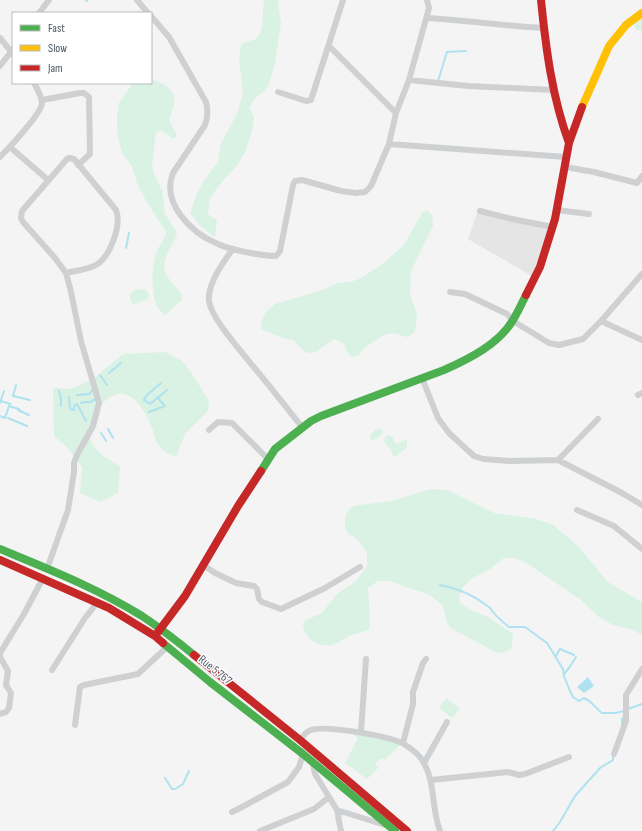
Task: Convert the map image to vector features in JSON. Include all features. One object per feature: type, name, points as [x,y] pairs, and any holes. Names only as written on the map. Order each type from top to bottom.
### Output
[{"type":"main road","points":[[541,0],[554,90],[562,124],[569,143]]},
{"type":"main road","points":[[155,636],[185,596],[238,506],[275,449],[302,427],[321,416],[463,362],[500,336],[513,321],[540,267],[557,210],[569,143],[584,100],[609,46],[626,25],[642,13]]},
{"type":"main road","points":[[0,549],[48,569],[141,614],[300,740],[408,831]]},
{"type":"main road","name":"Rue 5.767","points":[[0,560],[43,578],[115,612],[155,636],[210,682],[303,754],[313,764],[392,828]]},
{"type":"street","points":[[40,12],[49,0]]},
{"type":"street","points":[[137,0],[147,12]]},
{"type":"street","points":[[278,92],[306,101],[310,100],[343,0]]},
{"type":"street","points":[[152,17],[169,37],[206,102],[207,108],[208,120],[173,172],[171,179],[170,192],[179,213],[193,228],[211,241],[233,249],[273,256],[279,254],[293,184],[295,182],[302,180],[341,191],[356,193],[365,192],[371,186],[389,144],[396,113],[409,80],[430,5],[427,0]]},
{"type":"street","points":[[427,18],[544,28]]},
{"type":"street","points":[[0,38],[12,51],[0,66]]},
{"type":"street","points":[[329,46],[396,113]]},
{"type":"street","points":[[409,80],[468,86],[554,90]]},
{"type":"street","points":[[0,157],[41,109],[42,100],[34,84]]},
{"type":"street","points":[[42,100],[84,92],[89,97],[90,154],[78,165]]},
{"type":"street","points":[[389,144],[566,156]]},
{"type":"street","points":[[10,147],[48,180]]},
{"type":"street","points":[[48,569],[68,510],[74,463],[93,426],[99,403],[81,341],[66,273],[56,258],[22,222],[21,218],[22,211],[67,158],[74,159],[116,210],[118,215],[118,224],[112,246],[96,266],[66,273]]},
{"type":"street","points":[[564,167],[594,172],[637,183],[642,176]]},
{"type":"street","points":[[557,210],[589,214]]},
{"type":"street","points":[[480,211],[512,219],[553,226]]},
{"type":"street","points":[[233,249],[221,264],[216,274],[209,297],[210,305],[222,328],[302,427]]},
{"type":"street","points":[[450,292],[470,296],[507,314],[513,321],[549,343],[558,345],[580,341],[642,274]]},
{"type":"street","points":[[601,320],[642,340]]},
{"type":"street","points":[[422,378],[438,418],[448,433],[474,456],[483,459],[510,461],[558,460],[642,505]]},
{"type":"street","points":[[558,460],[598,419]]},
{"type":"street","points":[[209,430],[218,422],[232,423],[268,459]]},
{"type":"street","points":[[577,510],[614,526],[642,549]]},
{"type":"street","points":[[203,565],[215,573],[236,583],[254,586],[257,589],[259,599],[262,602],[281,609],[325,588],[360,567]]},
{"type":"street","points":[[0,714],[9,710],[12,695],[11,691],[6,685],[8,671],[0,657],[0,653],[24,614],[43,578]]},
{"type":"street","points":[[52,670],[96,603]]},
{"type":"street","points":[[74,725],[80,687],[138,674],[168,647]]},
{"type":"street","points":[[361,732],[366,659]]},
{"type":"street","points":[[403,743],[413,704],[413,692],[423,662],[426,659]]},
{"type":"street","points":[[614,754],[626,717],[626,695],[642,669]]},
{"type":"street","points":[[424,763],[448,722]]},
{"type":"street","points":[[300,740],[305,733],[311,730],[319,729],[361,732],[403,743],[418,755],[424,763],[431,780],[436,822],[440,831]]},
{"type":"street","points":[[232,812],[288,782],[299,767],[303,754]]},
{"type":"street","points":[[431,780],[508,772],[519,775],[546,767],[569,757]]},
{"type":"street","points":[[313,764],[315,774],[336,810],[341,831]]},
{"type":"street","points":[[260,831],[314,809],[329,797]]},
{"type":"street","points":[[336,810],[392,828]]},
{"type":"shaded area","points":[[478,210],[548,228],[538,265],[532,276],[468,239]]},
{"type":"green space","points":[[264,0],[279,0],[278,5],[281,23],[275,64],[270,81],[265,91],[256,97],[249,107],[254,117],[252,131],[245,152],[238,164],[210,198],[208,214],[217,220],[215,237],[200,226],[190,213],[197,194],[205,179],[218,162],[221,143],[237,114],[243,93],[239,60],[241,44],[256,39],[262,29]]},
{"type":"green space","points":[[642,16],[642,31],[636,30],[634,26],[635,22]]},
{"type":"green space","points":[[152,80],[163,84],[172,92],[174,96],[174,105],[169,120],[177,135],[174,139],[161,130],[156,133],[152,164],[154,175],[162,190],[165,214],[175,229],[177,235],[165,260],[164,266],[168,278],[182,294],[182,300],[165,315],[158,308],[155,300],[152,278],[155,257],[166,232],[145,199],[137,183],[132,166],[122,153],[117,132],[119,103],[132,84],[152,84]]},
{"type":"green space","points":[[427,210],[432,215],[433,226],[411,271],[410,294],[417,315],[415,331],[411,335],[406,337],[395,333],[384,335],[365,347],[358,356],[352,357],[348,353],[343,343],[334,339],[316,352],[311,353],[305,352],[293,340],[282,338],[261,329],[261,323],[266,312],[275,304],[322,290],[338,283],[351,282],[361,278],[381,265],[404,245],[422,213]]},
{"type":"green space","points":[[144,289],[148,292],[148,299],[133,305],[130,299],[131,293],[135,290]]},
{"type":"green space","points":[[165,352],[181,360],[191,372],[209,401],[208,411],[185,434],[176,457],[158,445],[145,412],[134,399],[124,394],[117,394],[109,398],[103,403],[93,419],[90,428],[90,436],[92,443],[101,454],[120,466],[118,493],[100,502],[80,493],[82,467],[68,448],[54,436],[53,388],[71,389],[93,379],[123,354]]},
{"type":"green space","points":[[381,428],[383,431],[380,436],[371,440],[370,435],[375,430]]},
{"type":"green space","points":[[387,435],[393,437],[397,444],[407,439],[407,447],[397,456],[393,456],[391,450],[384,441]]},
{"type":"green space","points":[[430,489],[447,490],[494,513],[536,519],[553,525],[578,546],[608,582],[642,602],[642,635],[634,630],[613,625],[599,617],[581,600],[525,562],[515,558],[504,558],[490,569],[471,579],[463,587],[459,597],[460,603],[469,609],[490,618],[513,634],[512,646],[509,650],[500,653],[495,652],[451,628],[447,623],[443,606],[430,595],[389,581],[378,581],[368,588],[369,629],[327,646],[317,643],[309,638],[303,624],[306,620],[322,613],[337,594],[356,581],[367,566],[367,554],[364,548],[357,539],[348,533],[345,528],[345,517],[348,511],[353,506],[392,501]]},
{"type":"green space","points":[[446,698],[460,709],[452,718],[439,708]]},
{"type":"green space","points":[[356,731],[368,731],[400,745],[386,759],[380,759],[375,764],[378,768],[367,779],[345,763],[358,738],[354,735]]},
{"type":"water","points":[[588,677],[594,686],[584,693],[577,687]]},
{"type":"waterway","points":[[438,81],[447,52],[466,51]]},
{"type":"waterway","points":[[126,248],[129,233]]},
{"type":"waterway","points":[[109,373],[121,363]]},
{"type":"waterway","points":[[100,375],[107,385]]},
{"type":"waterway","points":[[161,383],[146,396],[144,400],[150,404],[167,390]]},
{"type":"waterway","points":[[16,385],[13,396],[30,400]]},
{"type":"waterway","points":[[77,395],[89,394],[93,390]]},
{"type":"waterway","points":[[0,403],[4,391]]},
{"type":"waterway","points":[[59,391],[61,406]]},
{"type":"waterway","points":[[69,397],[70,408]]},
{"type":"waterway","points":[[149,412],[165,406],[157,397]]},
{"type":"waterway","points":[[81,403],[90,402],[96,399]]},
{"type":"waterway","points":[[1,401],[10,404]]},
{"type":"waterway","points":[[70,409],[74,410],[74,406],[77,404],[86,421]]},
{"type":"waterway","points":[[0,416],[5,418],[9,406],[19,409]]},
{"type":"waterway","points":[[18,410],[29,415]]},
{"type":"waterway","points":[[8,418],[27,426]]},
{"type":"waterway","points":[[108,429],[113,438]]},
{"type":"waterway","points":[[101,433],[106,441]]},
{"type":"waterway","points":[[440,585],[453,588],[472,596],[489,607],[496,616],[509,627],[525,627],[547,643],[563,669],[564,676],[573,697],[579,701],[584,698],[587,699],[602,713],[616,713],[624,711]]},
{"type":"waterway","points":[[556,656],[560,649],[574,655]]},
{"type":"waterway","points":[[564,674],[576,657]]},
{"type":"waterway","points":[[628,709],[642,704]]},
{"type":"waterway","points":[[622,718],[622,724]]},
{"type":"waterway","points":[[553,831],[575,796],[600,768],[613,760],[613,755]]},
{"type":"waterway","points":[[165,778],[172,789],[175,789],[183,784],[189,771]]},
{"type":"traffic: fast","points":[[261,471],[275,449],[311,421],[444,370],[483,350],[507,329],[526,295]]},
{"type":"traffic: fast","points":[[0,549],[72,580],[125,606],[155,625],[194,655]]},
{"type":"traffic: fast","points":[[163,643],[210,682],[303,754],[395,831]]},
{"type":"traffic: slow","points":[[582,107],[609,46],[626,25],[642,13]]},
{"type":"traffic: jam","points":[[541,0],[545,37],[554,90],[569,143]]},
{"type":"traffic: jam","points":[[526,295],[540,267],[555,219],[569,143],[582,107]]},
{"type":"traffic: jam","points":[[158,632],[185,596],[238,506],[261,471]]},
{"type":"traffic: jam","points":[[0,560],[109,608],[155,636],[163,643]]},
{"type":"traffic: jam","points":[[194,655],[300,740],[407,831]]}]
